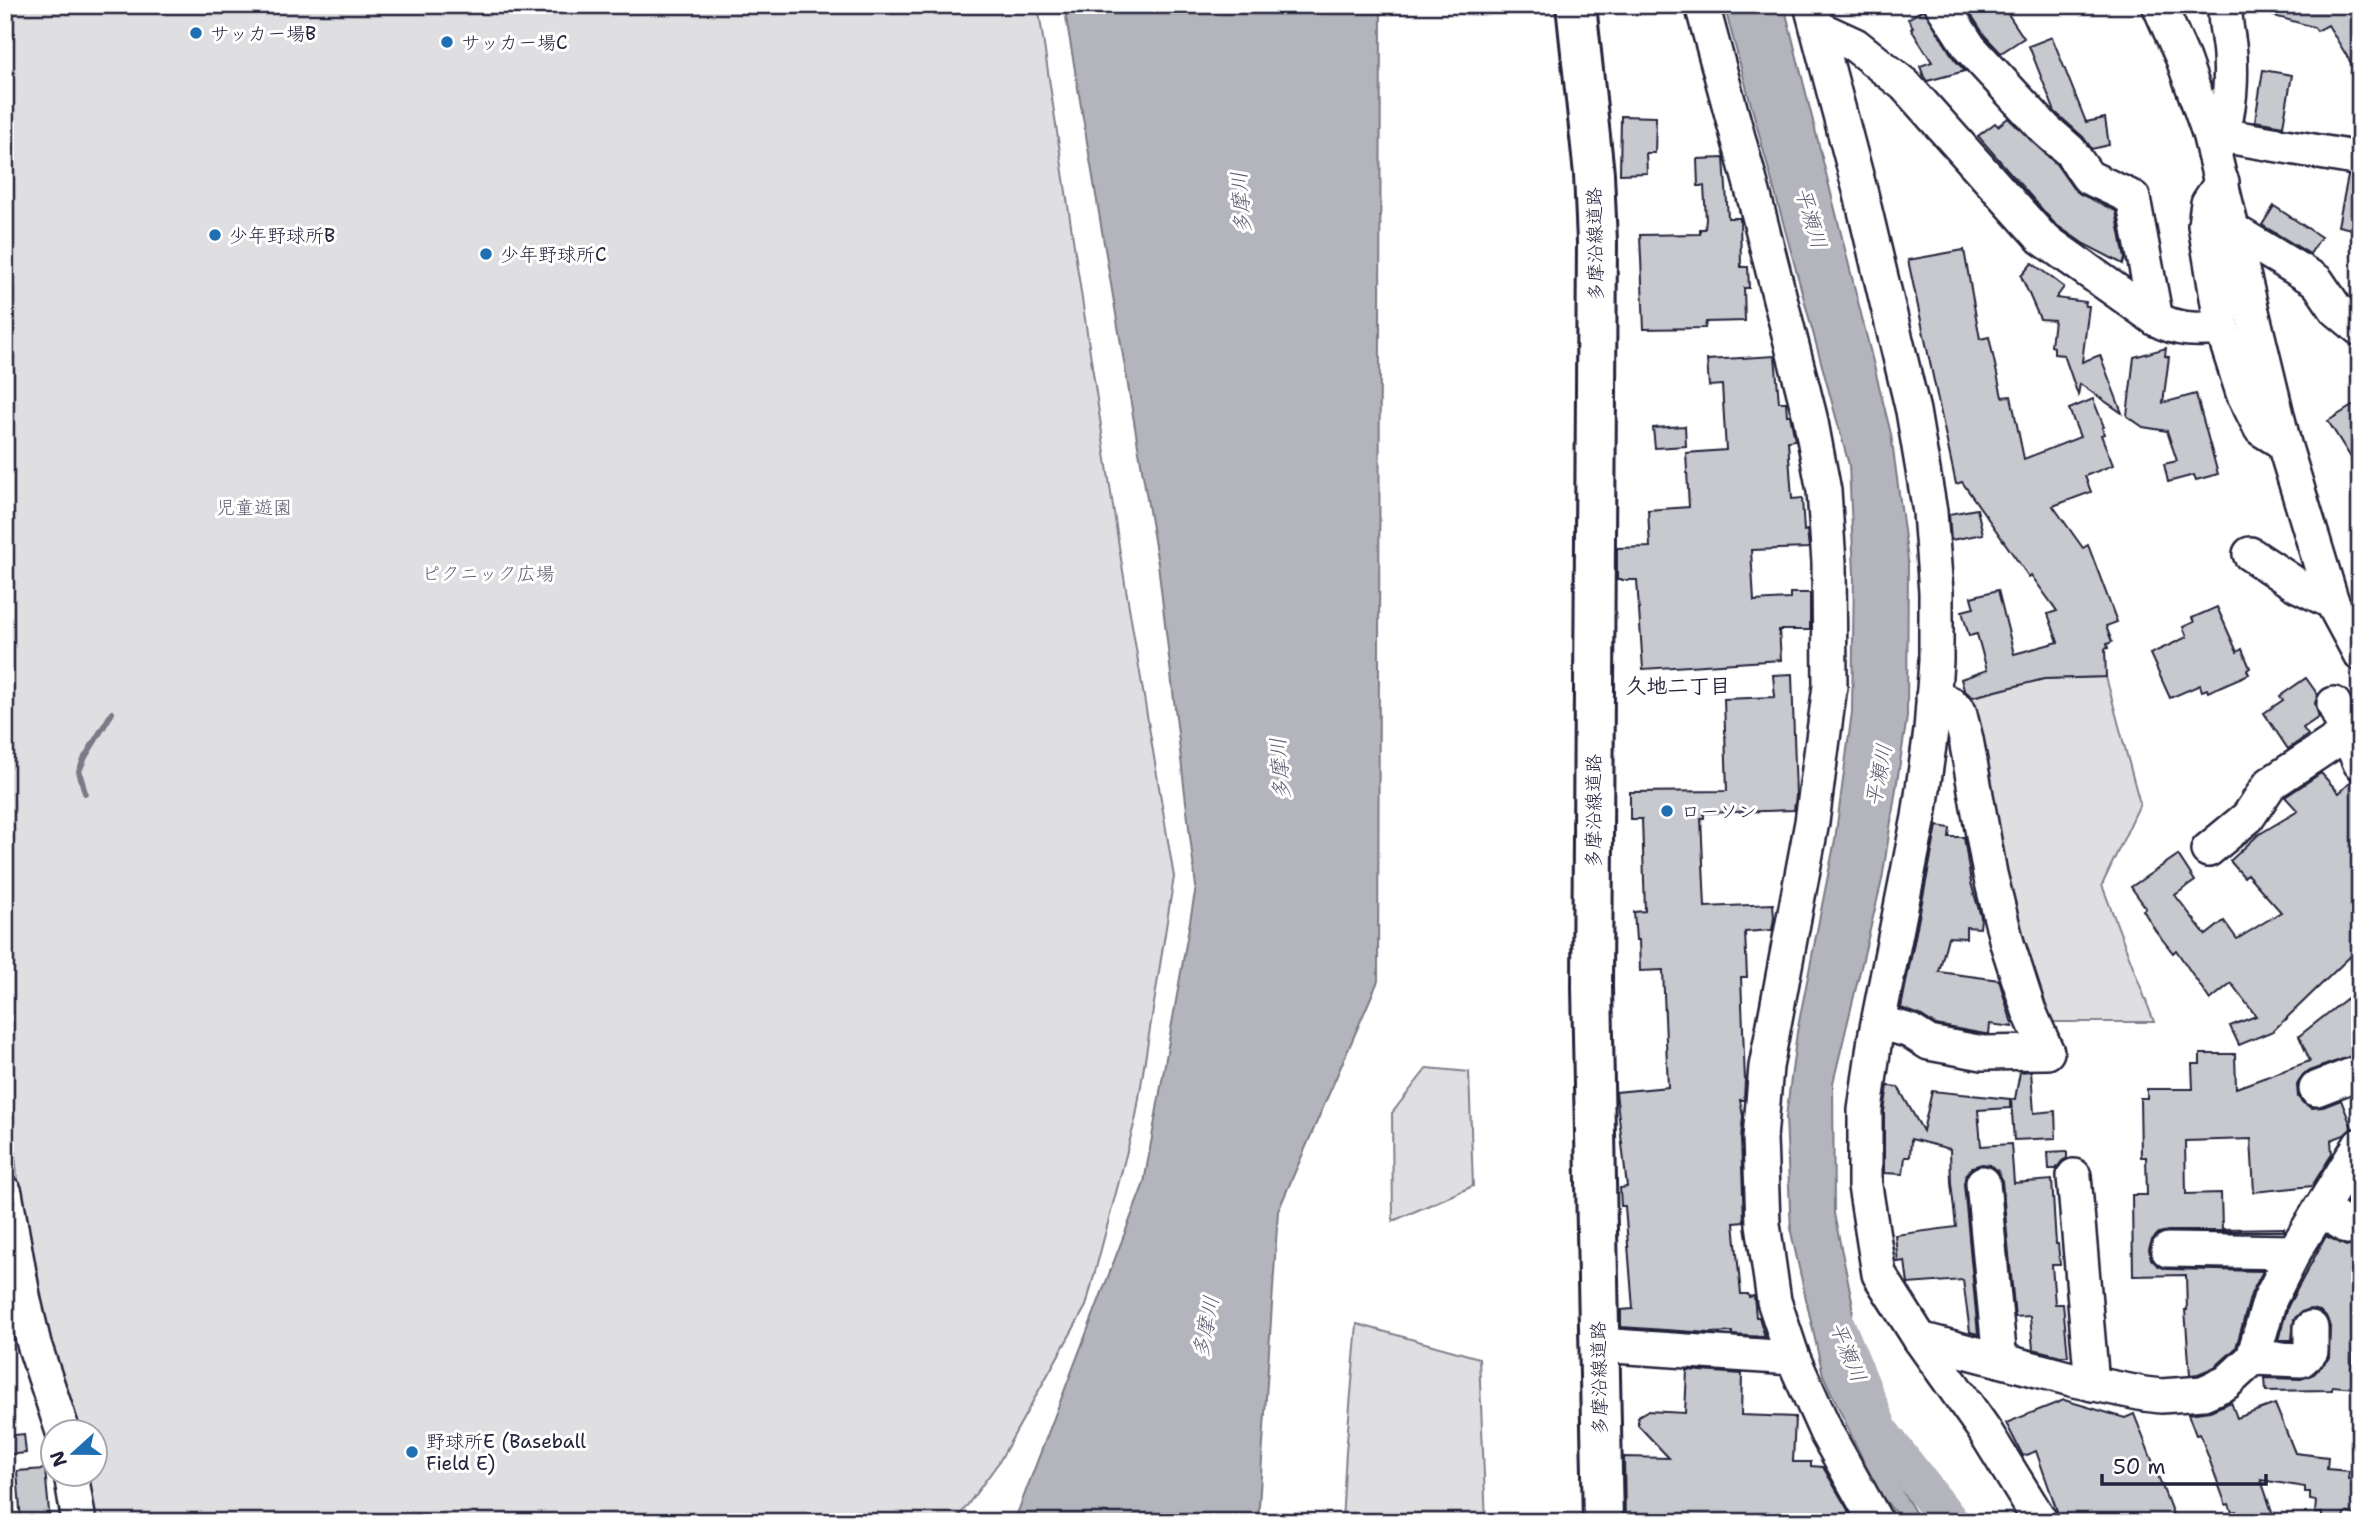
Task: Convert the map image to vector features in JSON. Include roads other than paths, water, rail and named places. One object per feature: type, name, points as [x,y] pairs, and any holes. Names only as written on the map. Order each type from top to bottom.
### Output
[{"type":"main road","name":"多摩沿線道路","points":[[1576,5],[1594,174],[1597,242],[1592,987],[1602,1522]]},
{"type":"street","points":[[1702,5],[1810,417],[1824,491],[1829,562],[1830,686],[1812,822],[1766,1067],[1760,1138],[1763,1224],[1774,1301],[1793,1359],[1827,1434],[1876,1522]]},
{"type":"street","points":[[1942,5],[1970,48],[2046,130],[2070,151],[2088,177],[2133,198],[2156,319]]},
{"type":"street","points":[[2159,5],[2183,59],[2217,151],[2284,444],[2332,602],[2360,654]]},
{"type":"street","points":[[2225,5],[2230,53],[2230,93],[2205,225],[2222,328],[2243,393],[2261,429],[2284,444]]},
{"type":"street","points":[[1815,17],[1905,85],[2042,238],[2168,326],[2188,331],[2222,328]]},
{"type":"street","points":[[1815,17],[1913,411],[1930,512],[1936,592],[1931,731],[1919,817],[1878,1026],[1865,1110],[1865,1186],[1879,1274],[1920,1339],[1983,1429],[2041,1522]]},
{"type":"street","points":[[2217,151],[2360,159]]},
{"type":"street","points":[[2234,231],[2317,281],[2336,309],[2360,329]]},
{"type":"street","points":[[2250,554],[2297,586],[2332,602]]},
{"type":"street","points":[[1878,1026],[1892,1026],[1910,1031],[1929,1043],[1983,1053],[2048,1052],[2029,1011],[2007,943],[1990,874],[1966,739],[1958,711],[1951,704],[1933,696]]},
{"type":"street","points":[[2208,850],[2248,817],[2270,784],[2350,734]]},
{"type":"street","points":[[2315,1089],[2360,1072]]},
{"type":"street","points":[[1920,1339],[2092,1384],[2161,1396],[2203,1393],[2226,1383],[2253,1358],[2270,1299],[2294,1252],[2360,1145]]},
{"type":"street","points":[[2074,1176],[2092,1384]]},
{"type":"street","points":[[1983,1183],[2000,1360]]},
{"type":"street","points":[[5,1193],[34,1344],[58,1418]]},
{"type":"street","points":[[2320,1209],[2348,1227]]},
{"type":"street","points":[[2168,1250],[2294,1252]]},
{"type":"street","points":[[2253,1358],[2301,1360],[2311,1351],[2311,1328]]},
{"type":"street","points":[[1599,1345],[1793,1359]]},
{"type":"street","points":[[73,1488],[79,1522]]},
{"type":"water","name":"多摩川","points":[[1064,5],[1381,5],[1378,981],[1278,1211],[1258,1522],[1014,1522],[1144,1183],[1196,887],[1158,564]]},
{"type":"water","points":[[1724,5],[1784,5],[1891,434],[1908,560],[1907,717],[1882,880],[1833,1083],[1834,1214],[1853,1305],[1847,1372],[1888,1467],[1921,1522],[1903,1522],[1878,1492],[1823,1375],[1791,1232],[1786,1117],[1797,1032],[1835,840],[1852,712],[1854,573],[1849,465]]},
{"type":"waterway","points":[[85,793],[79,771],[112,713]]},
{"type":"waterway","name":"平瀬川","points":[[1831,1305],[1833,1318],[1880,1432],[1950,1522]]},
{"type":"place","name":"サッカー場B","points":[[196,33]]},
{"type":"place","name":"サッカー場C","points":[[447,42]]},
{"type":"place","name":"少年野球所B","points":[[215,235]]},
{"type":"place","name":"少年野球所C","points":[[486,254]]},
{"type":"place","name":"ローソン","points":[[1667,811]]},
{"type":"place","name":"野球所E (Baseball Field E)","points":[[412,1452]]},
{"type":"district","name":"久地二丁目","points":[[1678,686]]},
{"type":"park label","name":"児童遊園","points":[[254,507]]},
{"type":"park label","name":"ピクニック広場","points":[[488,573]]}]
